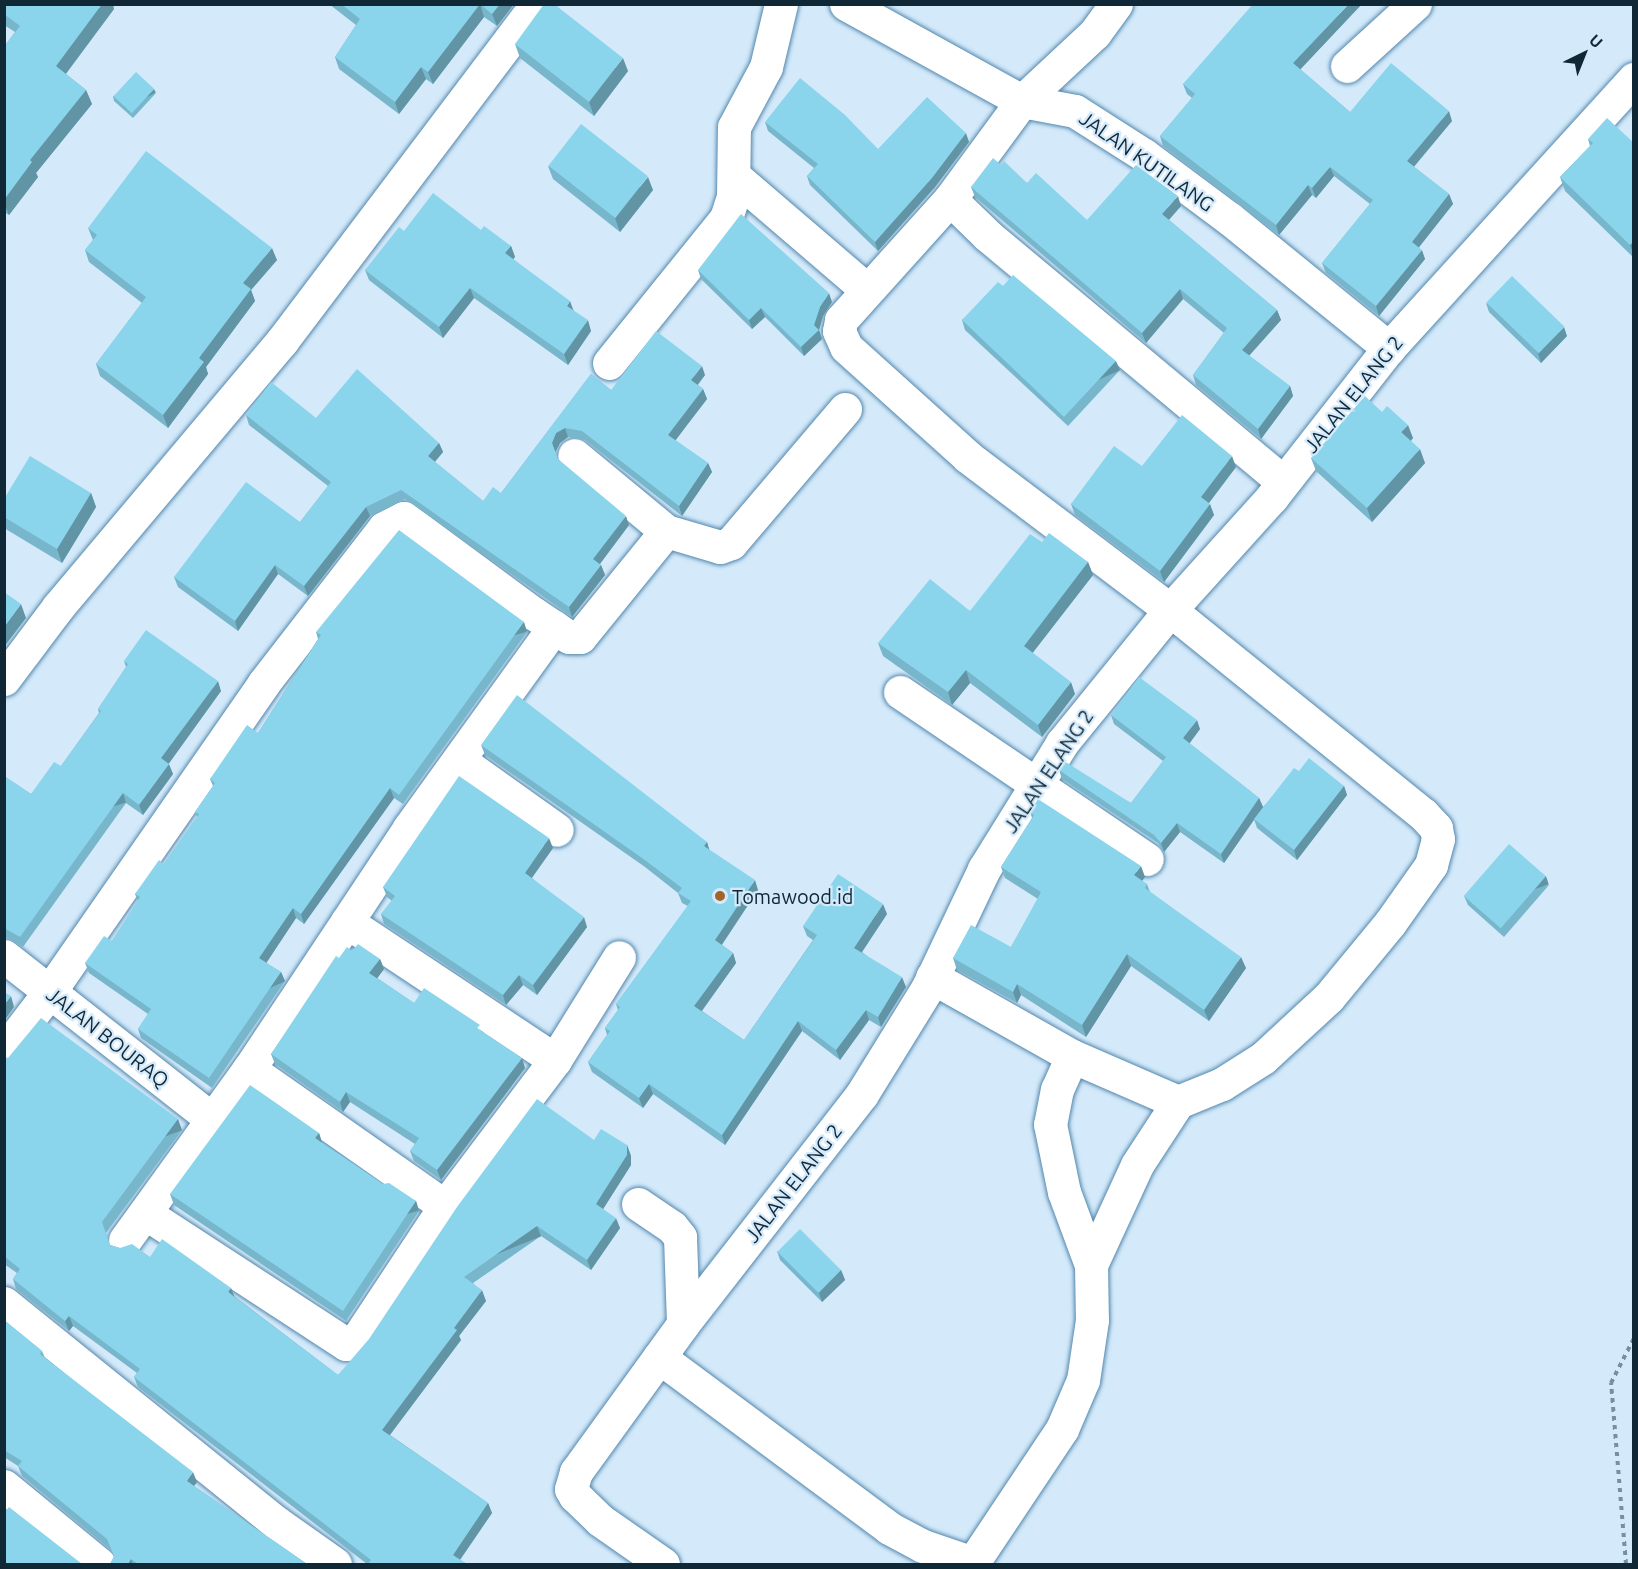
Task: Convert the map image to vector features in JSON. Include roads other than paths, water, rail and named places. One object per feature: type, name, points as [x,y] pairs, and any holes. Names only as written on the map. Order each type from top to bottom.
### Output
[{"type":"street","points":[[4,679],[58,607],[282,342],[537,4]]},
{"type":"street","points":[[609,363],[726,218],[734,177],[734,127],[766,68],[781,4]]},
{"type":"street","name":"JALAN KUTILANG","points":[[846,4],[1022,101],[1075,111],[1144,155],[1230,219],[1389,348]]},
{"type":"street","points":[[1091,1265],[1137,1165],[1178,1102],[1222,1084],[1263,1058],[1329,997],[1390,923],[1431,865],[1438,839],[1432,821],[1170,610],[968,457],[846,347],[839,331],[841,320],[866,289],[950,199],[1022,101],[1095,33],[1116,4]]},
{"type":"street","points":[[1347,66],[1415,4]]},
{"type":"street","name":"JALAN ELANG 2","points":[[652,1561],[600,1520],[576,1496],[572,1483],[588,1453],[683,1324],[862,1094],[933,977],[984,869],[1062,743],[1170,610],[1283,482],[1389,348],[1634,79]]},
{"type":"street","points":[[734,177],[866,289]]},
{"type":"street","points":[[950,199],[988,236],[1283,482]]},
{"type":"street","points":[[574,455],[666,531],[720,547],[731,543],[845,409]]},
{"type":"street","points":[[4,1051],[50,991],[263,684],[384,528],[404,518],[569,637],[580,637],[666,531]]},
{"type":"street","points":[[125,1240],[249,1069],[347,922],[554,627]]},
{"type":"street","points":[[900,692],[1035,786],[1147,860]]},
{"type":"street","points":[[459,760],[557,830]]},
{"type":"street","points":[[347,922],[555,1060]]},
{"type":"street","name":"JALAN BOURAQ","points":[[4,956],[212,1119]]},
{"type":"street","points":[[145,1213],[346,1344],[357,1339],[445,1206],[555,1060],[619,957]]},
{"type":"street","points":[[933,977],[1072,1056],[1178,1102]]},
{"type":"street","points":[[659,1357],[889,1528],[923,1546],[973,1564],[1062,1429],[1083,1380],[1092,1320],[1091,1265],[1064,1192],[1050,1124],[1057,1089],[1072,1056]]},
{"type":"street","points":[[249,1069],[445,1206]]},
{"type":"street","points":[[638,1204],[672,1227],[680,1237],[683,1324]]},
{"type":"street","points":[[4,1303],[277,1523],[335,1564]]},
{"type":"street","points":[[4,1486],[99,1564]]},
{"type":"place","name":"Tomawood.id","points":[[720,896]]}]
